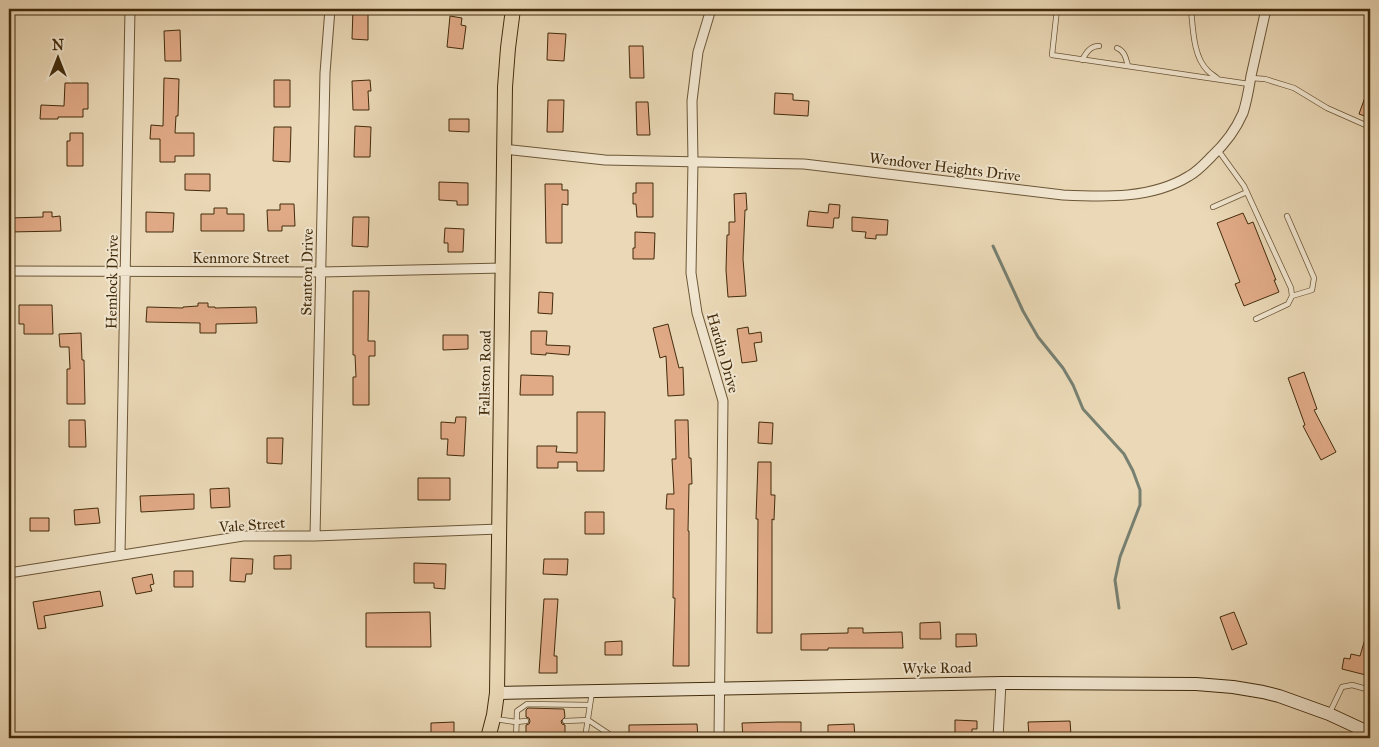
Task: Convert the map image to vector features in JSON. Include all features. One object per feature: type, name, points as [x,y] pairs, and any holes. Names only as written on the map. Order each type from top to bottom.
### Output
[{"type":"main road","name":"Fallston Road","points":[[488,738],[493,719],[496,693],[505,87],[513,9]]},
{"type":"main road","name":"Wyke Road","points":[[496,693],[546,698],[592,691],[720,688],[1001,683],[1196,684],[1233,687],[1279,696],[1330,714],[1370,733]]},
{"type":"street","name":"Hemlock Drive","points":[[120,555],[130,9]]},
{"type":"street","name":"Stanton Drive","points":[[315,536],[325,72],[330,9]]},
{"type":"street","name":"Hardin Drive","points":[[712,9],[698,52],[692,101],[691,273],[697,314],[723,401],[719,738]]},
{"type":"street","name":"Wendover Heights Drive","points":[[504,149],[605,160],[804,164],[1063,195],[1102,197],[1154,190],[1175,183],[1202,167],[1237,125],[1244,111],[1266,9]]},
{"type":"street","name":"Kenmore Street","points":[[9,271],[321,272],[502,268]]},
{"type":"street","name":"Vale Street","points":[[9,573],[243,536],[315,536],[499,529]]},
{"type":"street","points":[[998,738],[1001,683]]},
{"type":"lane","points":[[1057,9],[1052,56],[1220,80],[1250,81],[1265,79],[1294,88],[1327,108],[1370,126]]},
{"type":"lane","points":[[1191,9],[1197,52],[1207,70],[1220,80]]},
{"type":"lane","points":[[1082,60],[1087,51],[1095,46],[1099,46]]},
{"type":"lane","points":[[1117,48],[1121,49],[1128,66]]},
{"type":"lane","points":[[1218,150],[1244,186],[1291,288],[1292,296],[1288,304],[1256,319]]},
{"type":"lane","points":[[1213,206],[1247,192]]},
{"type":"lane","points":[[1287,216],[1314,278],[1312,290],[1292,296]]},
{"type":"lane","points":[[1330,714],[1342,687],[1352,685],[1370,690]]},
{"type":"lane","points":[[585,738],[592,691]]},
{"type":"lane","points":[[516,738],[517,711],[527,704],[546,698],[590,705]]},
{"type":"lane","points":[[493,719],[516,722],[526,721]]},
{"type":"lane","points":[[565,721],[588,720],[612,736],[611,738]]},
{"type":"building","points":[[353,9],[368,9],[368,40],[352,39]]},
{"type":"building","points":[[450,16],[462,18],[461,25],[466,26],[463,49],[447,47]]},
{"type":"building","points":[[180,30],[181,61],[165,61],[164,31]]},
{"type":"building","points":[[548,33],[566,34],[564,61],[547,60]]},
{"type":"building","points":[[629,46],[643,46],[644,78],[630,78]]},
{"type":"building","points":[[164,78],[179,79],[178,116],[176,116],[175,133],[194,133],[194,156],[175,156],[175,162],[160,162],[160,139],[150,139],[151,125],[163,126]]},
{"type":"building","points":[[274,80],[290,80],[290,107],[274,107]]},
{"type":"building","points":[[370,80],[371,91],[368,91],[369,110],[353,110],[352,81]]},
{"type":"building","points":[[65,83],[88,83],[88,109],[83,109],[83,117],[40,119],[41,105],[64,106]]},
{"type":"building","points":[[1370,87],[1370,118],[1359,114]]},
{"type":"building","points":[[775,93],[793,94],[793,100],[809,101],[808,116],[774,114]]},
{"type":"building","points":[[548,100],[564,100],[563,132],[547,132]]},
{"type":"building","points":[[636,102],[648,102],[650,135],[637,135]]},
{"type":"building","points":[[449,119],[469,119],[469,132],[449,131]]},
{"type":"building","points":[[355,126],[371,127],[370,157],[354,157]]},
{"type":"building","points":[[274,127],[291,127],[290,162],[273,161]]},
{"type":"building","points":[[70,133],[83,133],[83,166],[67,166],[67,141],[70,141]]},
{"type":"building","points":[[185,174],[210,174],[210,191],[185,190]]},
{"type":"building","points":[[439,182],[468,183],[468,205],[457,205],[457,201],[439,200]]},
{"type":"building","points":[[636,183],[653,183],[653,217],[637,217],[636,204],[633,204],[633,193],[636,193]]},
{"type":"building","points":[[545,184],[562,184],[562,190],[568,190],[568,205],[562,204],[562,243],[546,243]]},
{"type":"building","points":[[746,193],[747,210],[745,210],[743,259],[746,296],[728,297],[726,270],[729,222],[735,222],[734,194]]},
{"type":"building","points":[[280,204],[294,204],[295,226],[282,226],[282,231],[268,231],[267,210],[280,210]]},
{"type":"building","points":[[829,204],[840,205],[839,218],[834,218],[833,228],[807,226],[809,211],[828,213]]},
{"type":"building","points":[[214,208],[227,208],[227,214],[244,214],[244,231],[201,231],[201,214],[214,214]]},
{"type":"building","points":[[43,212],[52,212],[52,217],[60,216],[61,231],[9,232],[9,218],[43,217]]},
{"type":"building","points":[[146,212],[174,213],[173,232],[146,232]]},
{"type":"building","points":[[1243,213],[1248,224],[1253,222],[1279,292],[1244,306],[1235,284],[1240,282],[1217,223]]},
{"type":"building","points":[[353,217],[369,217],[368,247],[352,246]]},
{"type":"building","points":[[852,217],[888,220],[887,235],[876,235],[876,239],[865,238],[866,232],[852,231]]},
{"type":"building","points":[[445,228],[464,229],[463,252],[448,252],[448,243],[444,243]]},
{"type":"building","points":[[635,232],[655,233],[654,259],[633,259]]},
{"type":"building","points":[[353,291],[369,291],[368,341],[375,341],[375,356],[369,356],[369,405],[353,405],[353,377],[356,377],[355,355],[353,355]]},
{"type":"building","points":[[539,292],[553,293],[552,314],[538,313]]},
{"type":"building","points":[[198,303],[208,303],[208,307],[215,308],[256,307],[257,323],[216,324],[216,333],[200,333],[200,323],[146,322],[147,307],[183,308],[198,306]]},
{"type":"building","points":[[19,305],[52,305],[53,334],[24,334],[24,324],[19,324]]},
{"type":"building","points":[[668,324],[679,368],[683,367],[684,395],[668,396],[666,356],[660,358],[653,328]]},
{"type":"building","points":[[748,327],[749,334],[761,332],[762,342],[754,343],[757,361],[742,363],[737,329]]},
{"type":"building","points":[[531,331],[547,331],[546,345],[570,346],[569,355],[531,354]]},
{"type":"building","points":[[81,333],[85,404],[67,404],[67,369],[70,369],[69,347],[60,347],[59,334]]},
{"type":"building","points":[[443,335],[468,335],[468,349],[443,350]]},
{"type":"building","points":[[1304,372],[1317,409],[1314,410],[1336,452],[1321,460],[1303,426],[1305,425],[1288,378]]},
{"type":"building","points":[[521,375],[553,376],[553,395],[520,395]]},
{"type":"building","points":[[577,412],[605,412],[604,471],[577,471],[577,462],[558,462],[558,468],[537,468],[537,446],[557,446],[556,452],[577,453]]},
{"type":"building","points":[[456,417],[466,417],[464,456],[447,455],[448,439],[441,439],[441,422],[455,423]]},
{"type":"building","points":[[69,420],[85,420],[86,447],[69,447]]},
{"type":"building","points":[[675,420],[688,420],[689,458],[691,458],[692,484],[689,484],[688,531],[689,666],[673,666],[675,598],[673,598],[674,509],[666,509],[667,494],[674,494],[672,459],[676,459]]},
{"type":"building","points":[[759,422],[773,423],[772,444],[758,443]]},
{"type":"building","points":[[267,438],[283,438],[282,464],[267,463]]},
{"type":"building","points":[[758,462],[771,462],[771,495],[775,495],[774,520],[772,519],[772,633],[757,633],[758,519],[756,519]]},
{"type":"building","points":[[418,478],[450,478],[450,500],[418,500]]},
{"type":"building","points":[[229,488],[230,507],[211,508],[210,489]]},
{"type":"building","points":[[194,494],[194,509],[141,512],[140,496]]},
{"type":"building","points":[[98,508],[100,523],[75,525],[74,510]]},
{"type":"building","points":[[585,512],[604,512],[604,534],[585,534]]},
{"type":"building","points":[[30,518],[49,518],[49,531],[30,531]]},
{"type":"building","points":[[291,555],[291,569],[274,569],[274,556]]},
{"type":"building","points":[[231,558],[253,559],[252,574],[246,574],[245,582],[230,581]]},
{"type":"building","points":[[544,559],[568,559],[567,575],[543,574]]},
{"type":"building","points":[[414,563],[446,564],[445,589],[434,588],[434,583],[414,583]]},
{"type":"building","points":[[174,571],[193,571],[193,587],[174,587]]},
{"type":"building","points":[[152,574],[154,584],[150,585],[152,591],[136,594],[132,578]]},
{"type":"building","points":[[100,591],[103,606],[44,616],[46,628],[38,629],[33,602]]},
{"type":"building","points":[[544,599],[558,599],[554,656],[557,656],[557,673],[539,673]]},
{"type":"building","points":[[430,612],[431,647],[366,647],[366,613]]},
{"type":"building","points":[[1234,612],[1247,644],[1232,650],[1220,617]]},
{"type":"building","points":[[940,622],[941,639],[920,639],[920,623]]},
{"type":"building","points":[[848,628],[863,628],[863,633],[902,632],[903,648],[801,650],[801,634],[848,633]]},
{"type":"building","points":[[1368,629],[1370,629],[1370,676],[1342,669],[1344,658],[1350,659],[1351,654],[1360,656]]},
{"type":"building","points":[[956,634],[976,634],[977,646],[956,647]]},
{"type":"building","points":[[622,641],[622,655],[605,655],[605,642]]},
{"type":"building","points":[[528,708],[564,709],[565,717],[561,721],[565,725],[565,738],[526,738],[526,725],[530,721],[526,717],[526,710]]},
{"type":"building","points":[[955,720],[977,721],[977,729],[972,729],[972,738],[964,738],[964,735],[955,735]]},
{"type":"building","points":[[1070,721],[1071,735],[1029,736],[1028,722]]},
{"type":"building","points":[[454,722],[454,738],[431,738],[431,723]]},
{"type":"building","points":[[801,722],[801,738],[743,738],[742,723]]},
{"type":"building","points":[[697,724],[698,738],[629,738],[629,725]]},
{"type":"building","points":[[854,724],[855,737],[828,738],[828,725]]},
{"type":"waterway","points":[[993,246],[1023,311],[1038,337],[1063,368],[1073,385],[1083,409],[1124,454],[1140,490],[1140,505],[1120,557],[1115,580],[1119,608]]}]
